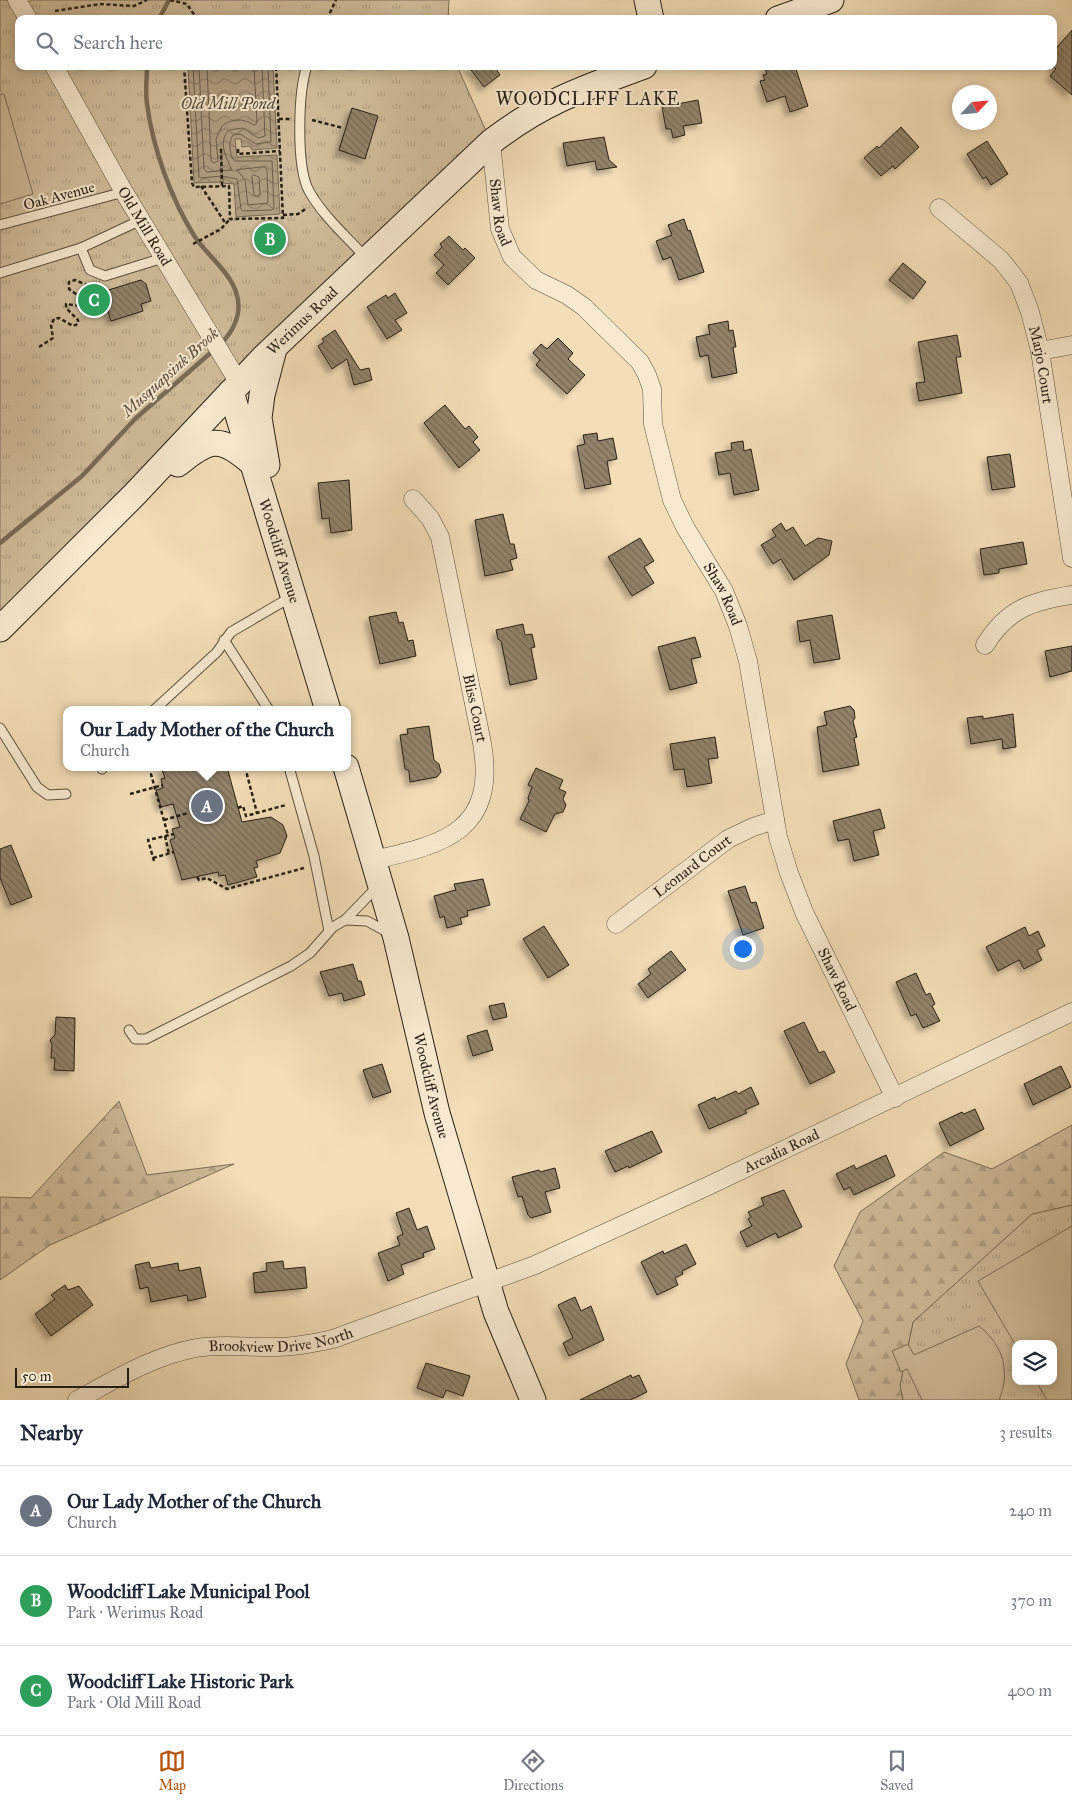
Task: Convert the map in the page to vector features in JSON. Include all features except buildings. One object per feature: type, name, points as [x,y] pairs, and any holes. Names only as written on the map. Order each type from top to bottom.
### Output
[{"type":"main road","points":[[647,0],[649,15]]},
{"type":"main road","points":[[789,15],[831,0]]},
{"type":"main road","name":"Werimus Road","points":[[0,629],[135,494],[274,348],[491,142],[544,105],[572,92],[633,70]]},
{"type":"main road","points":[[263,497],[267,480],[259,418],[262,395],[274,348]]},
{"type":"main road","name":"Woodcliff Avenue","points":[[235,387],[252,463],[327,706]]},
{"type":"main road","points":[[135,494],[160,479],[199,447],[211,442],[226,443],[252,463]]},
{"type":"main road","name":"Woodcliff Avenue","points":[[347,771],[396,938],[437,1113],[496,1312],[533,1400]]},
{"type":"street","points":[[17,0],[26,15]]},
{"type":"street","name":"Old Mill Road","points":[[56,70],[124,192],[223,356],[235,387]]},
{"type":"street","name":"Shaw Road","points":[[491,142],[500,229],[512,257],[536,280],[567,295],[584,307],[640,362],[647,374],[652,389],[653,424],[672,500],[685,527],[724,591],[738,626],[748,661],[776,820],[789,873],[804,912],[894,1098]]},
{"type":"street","name":"Marjo Court","points":[[939,208],[1001,260],[1019,283],[1030,312],[1040,351],[1072,558]]},
{"type":"street","points":[[1040,351],[1072,345]]},
{"type":"street","name":"Bliss Court","points":[[377,870],[452,836],[472,816],[480,801],[485,785],[486,763],[440,537],[430,518],[413,499]]},
{"type":"street","points":[[984,645],[995,629],[1025,606],[1072,595]]},
{"type":"street","name":"Leonard Court","points":[[616,924],[728,839],[752,827],[776,820]]},
{"type":"street","name":"Arcadia Road","points":[[488,1284],[534,1266],[700,1190],[1072,1012]]},
{"type":"street","name":"Brookview Drive North","points":[[77,1400],[145,1364],[169,1354],[197,1348],[226,1345],[276,1347],[307,1345],[334,1339],[488,1284]]},
{"type":"lane","points":[[306,70],[301,95],[301,145],[303,172],[308,189],[314,200],[368,259]]},
{"type":"lane","name":"Oak Avenue","points":[[0,226],[124,192]]},
{"type":"lane","points":[[0,273],[81,248],[141,220]]},
{"type":"lane","points":[[81,248],[90,270],[105,276],[164,258]]},
{"type":"lane","points":[[158,706],[217,652],[224,640],[237,628],[293,596]]},
{"type":"lane","points":[[224,640],[266,706]]},
{"type":"lane","points":[[0,728],[37,787],[48,795],[66,794]]},
{"type":"lane","points":[[289,771],[315,865],[329,931]]},
{"type":"lane","points":[[129,1030],[137,1040],[146,1039],[291,966],[310,953],[329,931],[345,920],[377,888],[377,870]]},
{"type":"lane","points":[[345,920],[372,923],[396,938]]},
{"type":"path","points":[[55,11],[100,4],[134,6],[147,0]]},
{"type":"path","points":[[170,0],[191,7],[196,15]]},
{"type":"path","points":[[329,15],[336,0]]},
{"type":"path","points":[[184,70],[192,183],[194,186],[229,186],[230,219],[226,224],[193,244]]},
{"type":"path","points":[[276,70],[283,215]]},
{"type":"path","points":[[220,149],[222,186]]},
{"type":"path","points":[[238,149],[238,154],[280,151]]},
{"type":"path","points":[[201,186],[226,224]]},
{"type":"path","points":[[230,219],[283,218],[283,215],[298,214],[314,200]]},
{"type":"path","points":[[39,347],[53,338],[51,325],[54,319],[59,318],[73,326],[78,324],[78,320],[66,308],[66,304],[89,307],[86,301],[69,289],[69,282],[75,280],[92,286],[97,280]]},
{"type":"path","points":[[150,771],[164,820],[169,854]]},
{"type":"path","points":[[246,771],[257,813]]},
{"type":"path","points":[[130,794],[163,785]]},
{"type":"path","points":[[238,808],[243,806],[246,816],[286,805]]},
{"type":"path","points":[[164,820],[188,813]]},
{"type":"path","points":[[174,834],[148,840],[154,860],[174,852]]},
{"type":"path","points":[[197,877],[199,880],[207,878],[227,889],[315,865]]},
{"type":"green space","points":[[0,0],[23,0],[25,4],[32,0],[449,0],[448,15],[15,15],[15,70],[459,70],[491,142],[0,625]]},
{"type":"green space","points":[[4,94],[33,194],[0,204],[0,95]]},
{"type":"green space","points":[[119,1101],[147,1175],[234,1164],[50,1245],[0,1280],[0,1197],[31,1198]]},
{"type":"green space","points":[[1072,1125],[1072,1205],[1032,1214],[913,1322],[900,1385],[903,1400],[859,1400],[846,1364],[863,1321],[834,1266],[860,1212],[944,1152],[992,1169]]},
{"type":"green space","points":[[1072,1205],[1072,1400],[903,1400],[900,1385],[913,1322],[1032,1214]]},
{"type":"green space","points":[[1072,1226],[1072,1400],[1047,1400],[1038,1385],[1057,1385],[1057,1340],[1012,1340],[978,1281]]},
{"type":"green space","points":[[979,1326],[994,1342],[1002,1359],[1004,1379],[999,1400],[922,1400],[907,1369],[901,1372],[892,1351],[908,1344],[914,1355]]},
{"type":"water","name":"Old Mill Pond","points":[[188,70],[273,70],[277,148],[252,150],[250,146],[242,147],[241,139],[235,139],[237,157],[277,155],[280,214],[236,217],[234,184],[223,183],[221,148],[221,182],[194,183]]},
{"type":"waterway","name":"Musquapsink Brook","points":[[161,15],[169,0]]},
{"type":"waterway","name":"Musquapsink Brook","points":[[147,70],[147,104],[158,156],[164,173],[186,222],[200,244],[233,284],[238,299],[236,320],[230,333],[221,344]]},
{"type":"waterway","name":"Musquapsink Brook","points":[[0,543],[82,476],[135,419],[215,349]]},
{"type":"place","name":"Woodcliff Lake Municipal Pool","points":[[270,239]]},
{"type":"place","name":"Woodcliff Lake Historic Park","points":[[94,300]]},
{"type":"place","name":"Our Lady Mother of the Church","points":[[207,806]]},
{"type":"district","name":"WOODCLIFF LAKE","points":[[588,99]]}]
